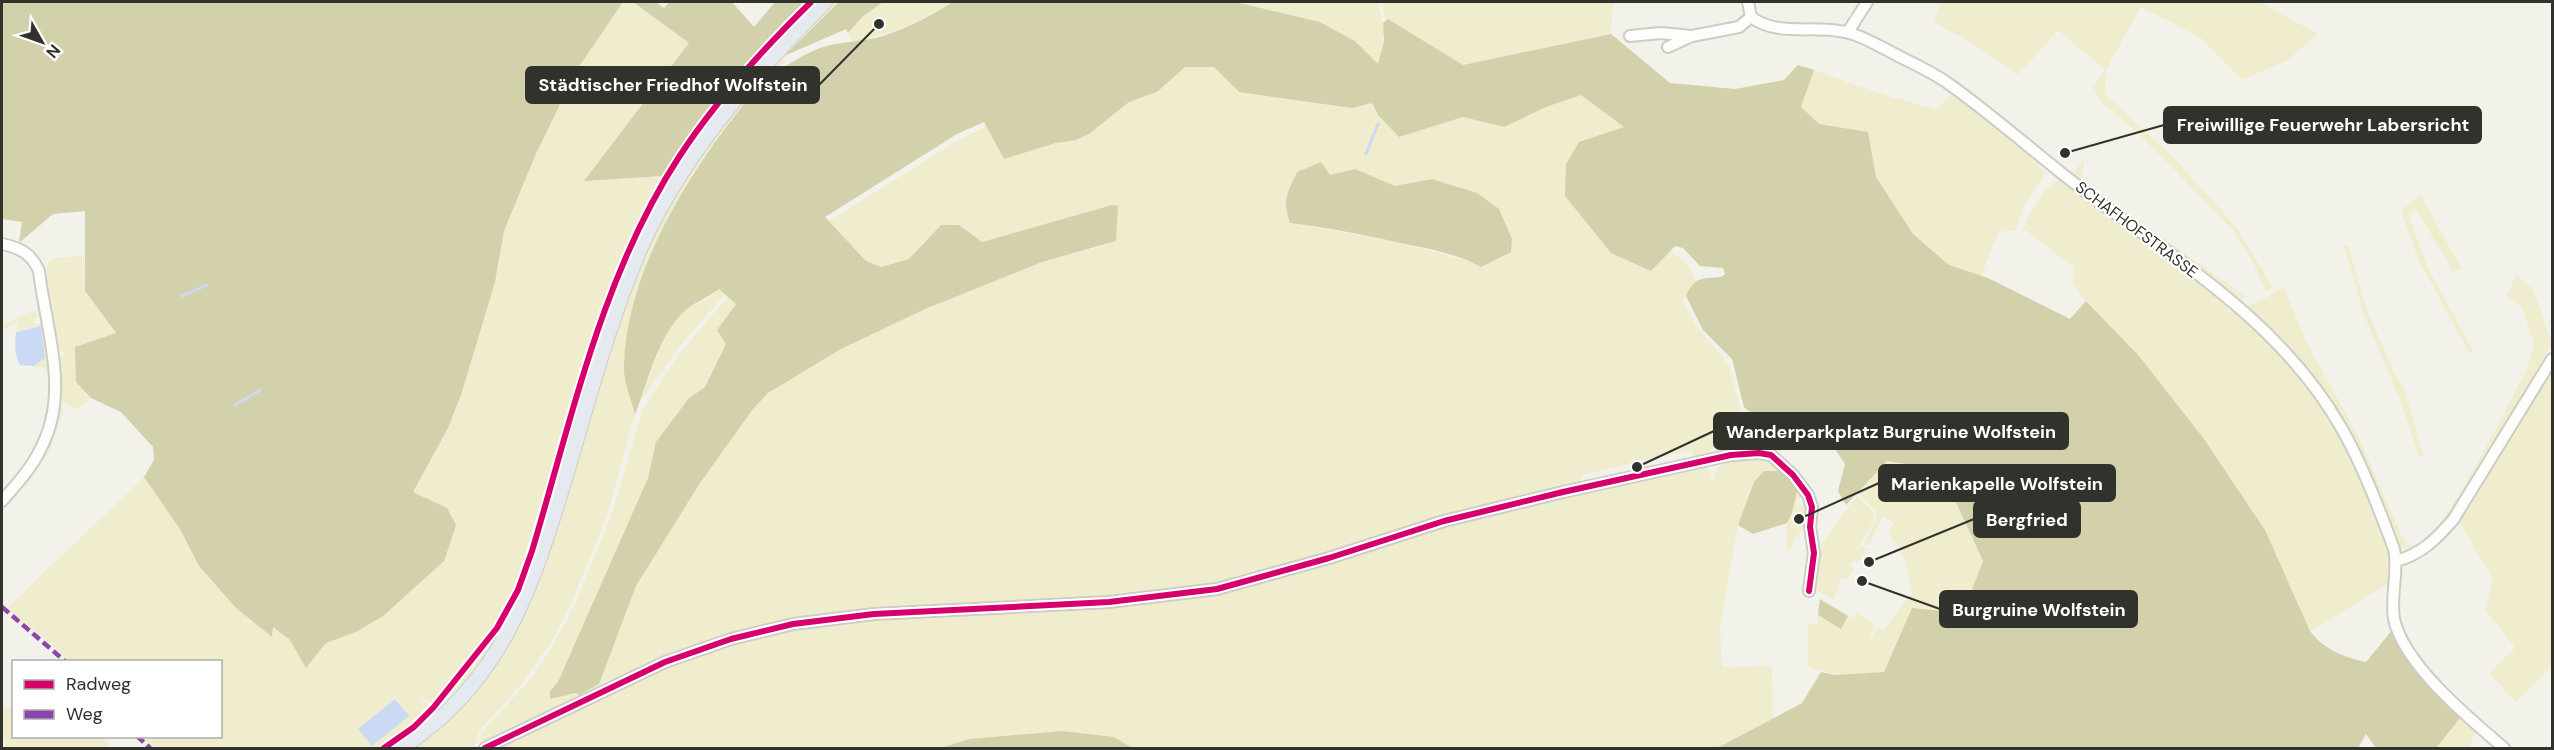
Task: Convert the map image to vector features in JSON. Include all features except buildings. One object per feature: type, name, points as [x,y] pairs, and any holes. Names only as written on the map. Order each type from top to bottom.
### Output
[{"type":"main road","points":[[402,748],[441,718],[465,693],[491,661],[518,616],[540,559],[616,310],[642,246],[682,172],[733,101],[825,2]]},
{"type":"street","points":[[1668,47],[1692,36],[1739,27],[1751,17],[1748,2]]},
{"type":"street","points":[[1848,32],[1867,2]]},
{"type":"street","name":"SCHAFHOFSTRASSE","points":[[1751,17],[1772,27],[1848,32],[1876,44],[1948,83],[2091,196],[2173,255],[2261,326],[2304,374],[2341,427],[2381,516],[2396,561]]},
{"type":"street","points":[[1630,36],[1661,33],[1692,36]]},
{"type":"street","points":[[2,244],[21,249],[35,262],[39,271],[53,357],[56,394],[49,429],[33,463],[2,501]]},
{"type":"street","points":[[2504,748],[2446,695],[2410,652],[2395,621],[2396,561],[2420,552],[2436,539],[2453,520],[2553,359]]},
{"type":"street","points":[[485,748],[665,662],[731,639],[793,624],[874,614],[1109,602],[1206,591],[1329,558],[1444,521],[1731,455],[1760,453],[1771,455],[1787,469],[1808,495],[1812,507],[1810,527],[1814,553],[1809,591]]},
{"type":"shaded area","points":[[2,2],[623,2],[576,71],[535,156],[504,231],[495,282],[461,395],[448,428],[413,492],[447,508],[456,525],[444,561],[383,616],[356,632],[326,643],[306,668],[290,640],[273,627],[272,637],[235,607],[199,566],[180,529],[144,477],[154,460],[153,447],[121,412],[91,398],[76,382],[75,347],[116,333],[85,291],[85,211],[53,214],[19,243],[22,222],[2,219]]},
{"type":"shaded area","points":[[623,2],[633,2],[689,43],[584,181],[663,176],[633,229],[601,310],[514,589],[496,623],[433,704],[419,696],[430,707],[412,725],[377,748],[153,748],[142,738],[222,738],[222,660],[69,660],[7,608],[144,477],[180,529],[199,566],[235,607],[271,636],[273,627],[290,640],[307,667],[326,643],[356,632],[447,508],[412,492],[448,428],[461,395],[495,282],[504,231],[535,156],[576,71]]},
{"type":"shaded area","points":[[633,2],[656,2],[664,8],[669,2],[732,2],[754,27],[775,2],[808,2],[731,85],[663,176],[584,181],[689,43]]},
{"type":"shaded area","points":[[833,2],[839,2],[784,56],[786,62],[768,71],[782,52]]},
{"type":"shaded area","points":[[839,2],[883,2],[862,17],[848,33],[846,29],[784,56]]},
{"type":"shaded area","points":[[871,2],[952,2],[904,27],[853,42],[846,29]]},
{"type":"shaded area","points":[[952,2],[1235,2],[1320,22],[1355,41],[1378,64],[1384,41],[1383,23],[1388,19],[1463,65],[1611,34],[1670,83],[1735,89],[1784,80],[1798,65],[1814,70],[1801,107],[1819,124],[1868,132],[1876,177],[1913,234],[1949,265],[1988,278],[2070,319],[2086,301],[2139,356],[2204,439],[2265,530],[2310,631],[2316,638],[2335,652],[2366,662],[2393,629],[2416,670],[2461,717],[2436,748],[2376,748],[2366,734],[2358,748],[1706,748],[1719,747],[1802,703],[1821,672],[1834,675],[1884,672],[1912,608],[1963,613],[1983,561],[1941,470],[1887,461],[1846,505],[1838,491],[1845,464],[1811,413],[1785,424],[1761,421],[1744,407],[1732,359],[1703,330],[1686,296],[1696,282],[1721,277],[1725,274],[1723,268],[1700,266],[1683,248],[1675,246],[1651,271],[1611,253],[1565,196],[1566,164],[1579,142],[1624,127],[1581,95],[1546,107],[1504,127],[1463,117],[1399,137],[1378,115],[1372,103],[1352,108],[1239,92],[1214,67],[1185,67],[1157,92],[1129,102],[1089,134],[1076,140],[1056,143],[1004,159],[984,122],[957,134],[825,217],[866,261],[881,267],[909,259],[941,225],[959,225],[982,242],[1112,205],[1118,206],[1116,241],[1042,262],[925,309],[841,349],[768,393],[753,409],[700,483],[636,586],[599,684],[579,695],[575,693],[550,699],[550,691],[558,682],[648,478],[656,442],[689,398],[705,387],[726,344],[717,330],[736,304],[719,289],[687,309],[668,331],[655,358],[635,414],[624,371],[627,333],[634,301],[645,270],[673,208],[727,126],[762,84],[774,74],[820,48],[883,36],[919,21]]},
{"type":"shaded area","points":[[1235,2],[1378,2],[1384,32],[1379,65],[1355,41],[1321,22]]},
{"type":"shaded area","points":[[1382,2],[1613,2],[1611,34],[1463,65],[1388,19],[1386,21]]},
{"type":"shaded area","points":[[1941,2],[2260,2],[2318,34],[2288,60],[2242,80],[2200,37],[2141,7],[2106,70],[2105,93],[2175,159],[2236,227],[2273,287],[2266,291],[2254,264],[2233,230],[2139,134],[2102,103],[2093,87],[2105,70],[2058,30],[2018,75],[1970,42],[1933,22]]},
{"type":"shaded area","points":[[751,67],[753,69],[637,239],[680,159]]},
{"type":"shaded area","points":[[1185,67],[1214,67],[1239,92],[1352,108],[1372,103],[1378,115],[1399,137],[1463,117],[1504,127],[1546,107],[1581,95],[1624,127],[1565,196],[1611,253],[1651,271],[1670,250],[1685,262],[1696,281],[1686,296],[1681,299],[1697,327],[1729,365],[1741,411],[1705,457],[1695,460],[1692,450],[1581,475],[1582,485],[1572,485],[1568,481],[1559,489],[1562,498],[1706,467],[1710,471],[1712,483],[1716,470],[1721,464],[1753,458],[1768,461],[1783,468],[1776,471],[1764,471],[1754,482],[1738,525],[1720,627],[1722,667],[1772,666],[1773,718],[1719,747],[1706,748],[1383,748],[1373,746],[1363,748],[1132,748],[1114,737],[969,739],[941,748],[499,748],[610,695],[613,682],[610,679],[604,681],[599,688],[483,744],[480,737],[533,676],[574,606],[611,516],[643,409],[678,355],[728,297],[736,304],[717,330],[726,344],[705,387],[689,398],[656,442],[648,478],[558,682],[550,691],[579,695],[599,684],[636,586],[700,483],[753,409],[768,393],[841,349],[925,309],[1042,262],[1106,245],[1118,207],[1112,205],[981,242],[959,225],[941,225],[909,259],[881,267],[866,261],[829,221],[957,141],[987,126],[1004,159],[1056,143],[1076,140],[1089,134],[1129,102],[1146,97]],"holes":[[[1321,162],[1330,175],[1355,169],[1395,186],[1432,179],[1460,187],[1499,209],[1512,239],[1472,262],[1388,240],[1290,223],[1286,202],[1297,172]]]},
{"type":"shaded area","points":[[1814,70],[1937,110],[1954,92],[2033,155],[2030,158],[2045,172],[2043,177],[2024,206],[2015,231],[1999,231],[1981,276],[1949,265],[1913,234],[1876,177],[1868,132],[1819,124],[1800,107]]},
{"type":"shaded area","points":[[773,76],[760,86],[739,110],[701,162],[656,245],[625,380],[635,414],[607,516],[573,599],[552,641],[521,685],[479,731],[474,748],[412,748],[462,706],[490,671],[522,620],[549,548],[611,343],[637,273],[657,229],[693,163],[761,77]]},
{"type":"shaded area","points":[[2085,158],[2081,179],[2246,297],[2240,300],[2184,255],[2072,175]]},
{"type":"shaded area","points":[[1321,162],[1330,175],[1355,169],[1395,186],[1432,179],[1477,193],[1499,209],[1512,239],[1511,252],[1481,267],[1456,256],[1428,249],[1290,223],[1286,202],[1297,172]]},
{"type":"shaded area","points":[[2059,179],[2228,302],[2229,312],[2235,310],[2296,372],[2322,405],[2359,473],[2382,527],[2377,530],[2380,536],[2384,533],[2391,553],[2391,582],[2310,632],[2265,530],[2204,440],[2139,356],[2086,301],[2073,284],[2073,267],[2027,231],[2023,231],[2037,202]]},
{"type":"shaded area","points":[[2421,195],[2461,268],[2453,272],[2416,208],[2408,214],[2427,266],[2473,351],[2469,353],[2418,259],[2401,210]]},
{"type":"shaded area","points":[[2348,245],[2367,310],[2393,370],[2406,393],[2423,456],[2419,457],[2399,397],[2364,315],[2344,246]]},
{"type":"shaded area","points":[[84,256],[85,292],[116,334],[76,382],[91,398],[77,409],[59,400],[58,360],[65,354],[63,351],[56,352],[51,320],[54,319],[47,287],[47,265],[53,258]]},
{"type":"shaded area","points":[[2516,275],[2533,289],[2552,344],[2456,510],[2431,539],[2408,552],[2409,549],[2405,547],[2400,549],[2387,519],[2389,515],[2386,509],[2383,509],[2301,363],[2247,306],[2263,300],[2283,286],[2308,345],[2358,436],[2403,539],[2412,547],[2425,540],[2457,497],[2492,437],[2528,367],[2534,343],[2521,305],[2507,296]]},
{"type":"shaded area","points":[[719,289],[725,294],[679,347],[640,402],[666,331],[689,307],[704,301]]},
{"type":"shaded area","points":[[34,311],[38,316],[33,320],[36,324],[43,324],[50,358],[52,393],[50,410],[46,428],[32,459],[2,495],[2,490],[29,456],[41,431],[49,403],[50,377],[45,368],[34,366],[41,361],[31,327],[16,332],[19,322],[2,330],[2,325]]},
{"type":"shaded area","points":[[2552,367],[2552,666],[2516,702],[2489,673],[2515,648],[2485,609],[2493,580],[2457,520]]},
{"type":"shaded area","points":[[59,408],[64,409],[49,452],[28,482],[2,512],[2,508],[44,449]]},
{"type":"shaded area","points":[[1772,428],[1782,431],[1791,440],[1782,447],[1778,455],[1738,449],[1762,430]]},
{"type":"shaded area","points":[[566,452],[528,576],[500,634],[469,678],[437,710],[498,633],[517,597]]},
{"type":"shaded area","points":[[1887,461],[1941,470],[1983,562],[1963,614],[1912,608],[1884,672],[1845,674],[1817,670],[1808,666],[1808,625],[1817,624],[1818,615],[1840,629],[1848,616],[1852,618],[1857,612],[1876,625],[1868,646],[1877,627],[1883,631],[1912,593],[1903,556],[1890,536],[1890,527],[1894,523],[1883,516],[1868,546],[1864,544],[1876,521],[1875,510],[1857,492]]},
{"type":"shaded area","points":[[1783,468],[1798,486],[1792,513],[1787,523],[1753,534],[1738,525],[1754,482],[1764,471],[1776,471]]},
{"type":"shaded area","points":[[1798,486],[1805,497],[1797,498],[1797,505],[1809,506],[1805,528],[1795,538],[1791,550],[1787,549],[1787,523],[1792,513]]},
{"type":"shaded area","points":[[1857,496],[1873,511],[1874,521],[1851,558],[1861,544],[1866,549],[1858,563],[1853,561],[1850,566],[1854,568],[1847,580],[1841,578],[1834,600],[1815,589],[1822,545]]},
{"type":"shaded area","points":[[1820,599],[1848,616],[1841,629],[1818,615]]},
{"type":"shaded area","points":[[2,705],[12,709],[12,738],[107,738],[108,748],[4,748],[6,743],[2,733]]},
{"type":"shaded area","points":[[2461,717],[2475,731],[2469,748],[2436,748]]},
{"type":"shaded area","points":[[1062,731],[1114,737],[1132,748],[941,748],[969,739]]},
{"type":"water","points":[[41,326],[45,358],[34,366],[20,365],[15,345],[16,332]]},
{"type":"water","points":[[395,699],[409,716],[372,746],[358,729]]},
{"type":"waterway","points":[[1366,154],[1378,124]]},
{"type":"waterway","points":[[182,296],[207,285]]},
{"type":"waterway","points":[[235,405],[260,390]]},
{"type":"marked path","points":[[2,607],[64,660]]},
{"type":"marked path","points":[[139,738],[150,748]]},
{"type":"cycle path","points":[[384,748],[414,727],[433,708],[497,628],[518,590],[609,298],[652,202],[708,115],[775,38],[811,2]]},
{"type":"cycle path","points":[[485,748],[665,662],[731,639],[793,624],[874,614],[1109,602],[1217,589],[1329,558],[1444,521],[1731,455],[1759,453],[1771,455],[1793,475],[1808,495],[1812,507],[1810,527],[1814,553],[1809,591]]},
{"type":"place","name":"Städtischer Friedhof Wolfstein","points":[[879,24]]},
{"type":"place","name":"Freiwillige Feuerwehr Labersricht","points":[[2065,153]]},
{"type":"place","name":"Wanderparkplatz Burgruine Wolfstein","points":[[1637,467]]},
{"type":"place","name":"Marienkapelle Wolfstein","points":[[1799,519]]},
{"type":"place","name":"Bergfried","points":[[1869,562]]},
{"type":"place","name":"Burgruine Wolfstein","points":[[1862,581]]}]
